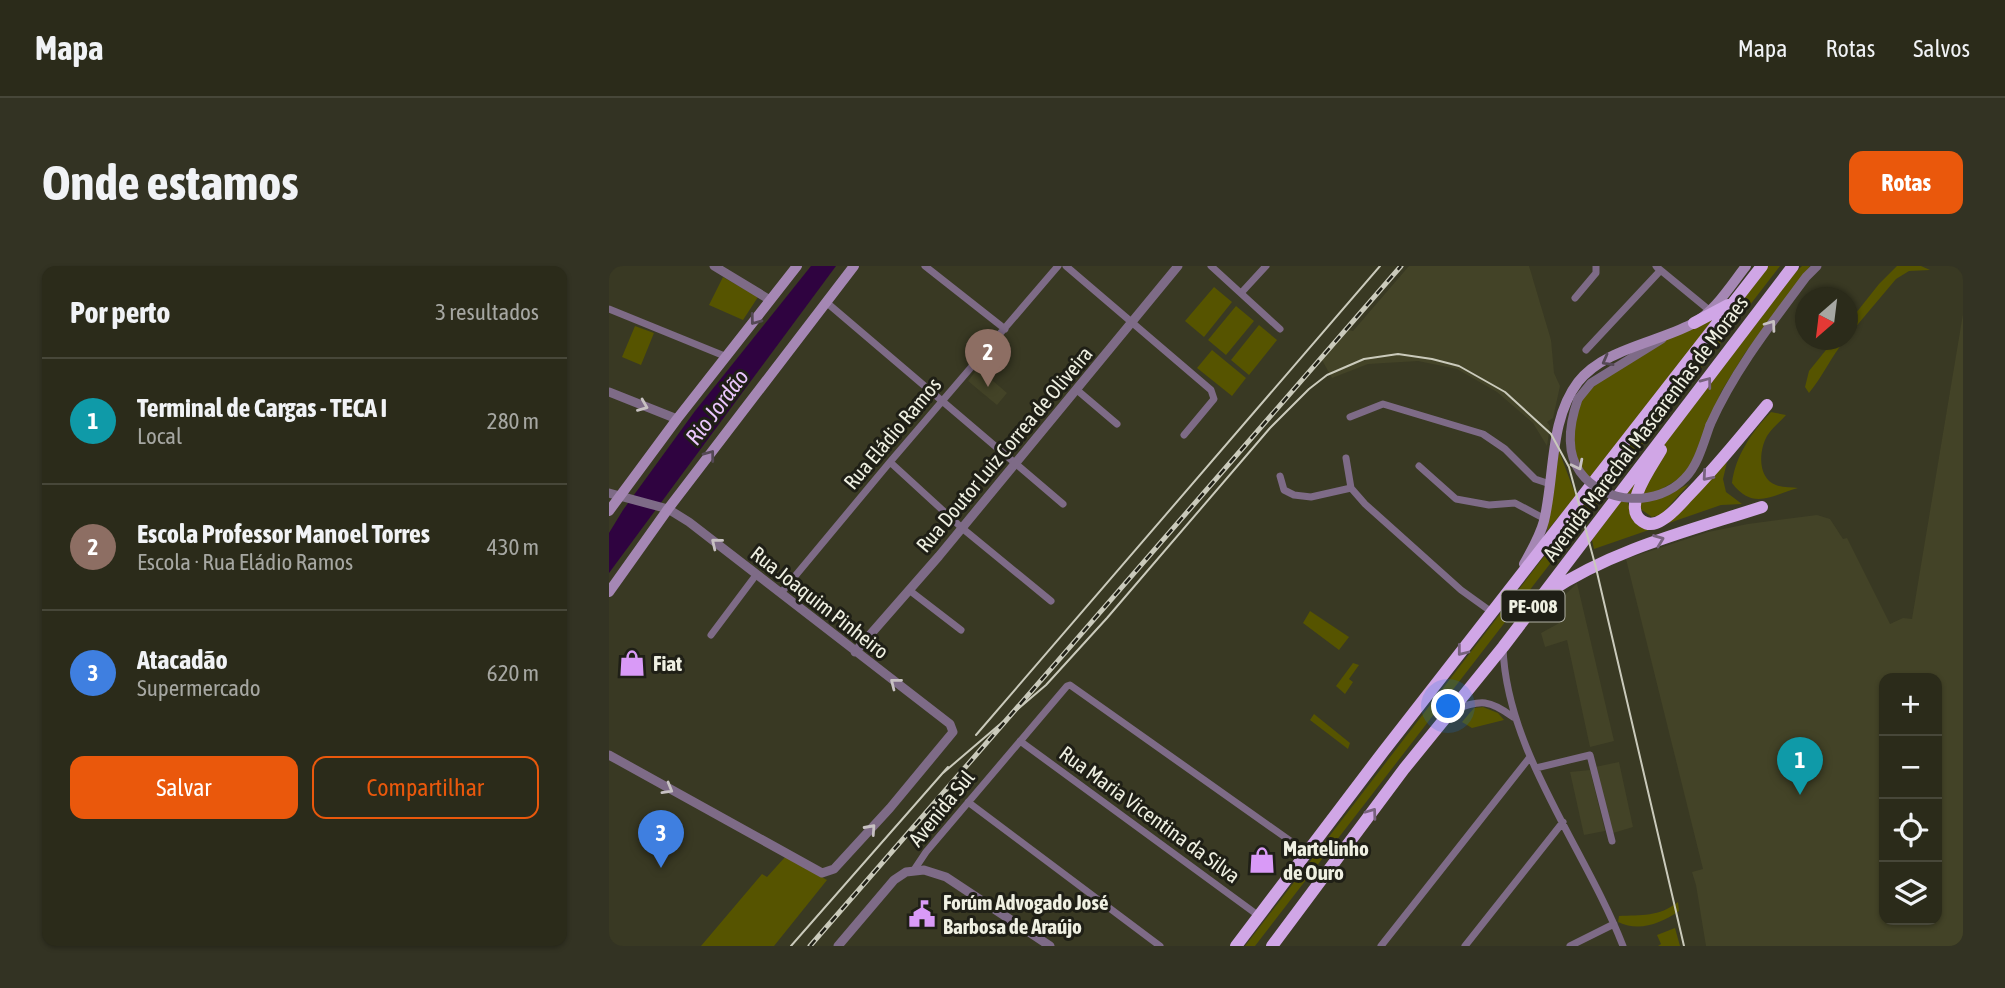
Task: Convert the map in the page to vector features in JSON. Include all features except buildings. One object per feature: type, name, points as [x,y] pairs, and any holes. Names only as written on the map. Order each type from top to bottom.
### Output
[{"type":"highway","name":"Avenida Marechal Mascarenhas de Moraes","points":[[1236,946],[1306,852],[1762,266]]},
{"type":"highway","name":"Avenida Marechal Mascarenhas de Moraes","points":[[1275,945],[1404,769],[1503,647],[1793,266]]},
{"type":"highway","points":[[1773,292],[1799,266]]},
{"type":"highway","points":[[1694,323],[1735,301]]},
{"type":"highway","points":[[1678,418],[1637,493],[1634,508],[1636,515],[1643,522],[1652,524],[1673,512],[1767,405]]},
{"type":"highway","points":[[1539,598],[1595,564],[1692,527],[1762,508]]},
{"type":"main road","points":[[609,511],[797,266]]},
{"type":"main road","points":[[609,593],[664,508],[854,266]]},
{"type":"main road","name":"Avenida Marechal Mascarenhas de Moraes","points":[[1504,598],[1539,537],[1545,519],[1556,441],[1565,405],[1580,380],[1615,356],[1694,323],[1709,310],[1746,266]]},
{"type":"street","points":[[714,266],[770,300]]},
{"type":"street","points":[[925,266],[1005,329]]},
{"type":"street","name":"Rua Eládio Ramos","points":[[781,593],[1058,266]]},
{"type":"street","points":[[1066,266],[1214,394],[1214,399],[1184,435]]},
{"type":"street","name":"Rua Doutor Luiz Correa de Oliveira","points":[[855,652],[962,528],[1178,266]]},
{"type":"street","points":[[1211,266],[1280,329]]},
{"type":"street","points":[[1242,292],[1266,266]]},
{"type":"street","points":[[1575,298],[1596,273],[1596,266]]},
{"type":"street","points":[[1669,334],[1591,383],[1578,399],[1571,419],[1572,452],[1579,472],[1611,494],[1646,500],[1674,487],[1686,478],[1720,404],[1745,361],[1806,277],[1817,266]]},
{"type":"street","points":[[1586,349],[1657,268],[1709,310]]},
{"type":"street","points":[[826,302],[1063,504]]},
{"type":"street","points":[[609,309],[727,357]]},
{"type":"street","points":[[1077,390],[1117,424]]},
{"type":"street","points":[[609,393],[677,419]]},
{"type":"street","points":[[1350,417],[1383,404],[1450,423],[1493,440],[1535,479],[1550,484]]},
{"type":"street","points":[[1346,458],[1352,488],[1365,504],[1461,590],[1493,612]]},
{"type":"street","points":[[890,462],[962,528],[1051,601]]},
{"type":"street","points":[[1419,466],[1456,499],[1489,505],[1515,503],[1545,519]]},
{"type":"street","points":[[1280,476],[1284,490],[1303,497],[1352,488]]},
{"type":"street","name":"Rua Joaquim Pinheiro","points":[[618,496],[664,508],[689,522],[950,724]]},
{"type":"street","points":[[711,635],[757,575]]},
{"type":"street","points":[[909,590],[961,630]]},
{"type":"street","points":[[1503,647],[1503,673],[1514,717],[1530,757],[1623,946]]},
{"type":"street","name":"Avenida Sul","points":[[838,946],[894,880],[914,870],[926,852],[1067,686],[1075,686],[1306,852]]},
{"type":"street","points":[[1451,712],[1481,702],[1500,707],[1514,717]]},
{"type":"street","name":"Avenida Sul","points":[[609,755],[822,873],[834,869],[890,808],[951,736],[953,728],[950,724]]},
{"type":"street","name":"Rua Maria Vicentina da Silva","points":[[1020,741],[1259,916]]},
{"type":"street","points":[[1536,768],[1590,755],[1612,841]]},
{"type":"street","points":[[1381,946],[1530,757]]},
{"type":"street","points":[[968,802],[1160,946]]},
{"type":"street","points":[[1465,946],[1563,822]]},
{"type":"street","points":[[914,870],[930,870],[946,877],[1050,946]]},
{"type":"street","points":[[1570,946],[1614,924]]},
{"type":"shaded area","points":[[1409,266],[1529,266],[1551,340],[1554,373],[1560,386],[1553,418],[1547,422],[1550,426],[1547,446],[1533,423],[1497,392],[1457,369],[1418,361],[1368,364],[1332,378],[1322,360],[1348,330],[1353,331]]},
{"type":"shaded area","points":[[1767,266],[1780,266],[1255,946],[1245,946]]},
{"type":"shaded area","points":[[1802,266],[1810,266],[1745,353],[1721,392],[1698,451],[1684,476],[1646,498],[1620,495],[1639,471],[1632,493],[1641,476],[1775,292]]},
{"type":"shaded area","points":[[1897,266],[1921,266],[1930,270],[1909,271],[1896,279],[1858,324],[1858,310]]},
{"type":"shaded area","points":[[723,277],[758,297],[743,320],[709,305]]},
{"type":"shaded area","points":[[1214,287],[1232,302],[1204,337],[1185,321]]},
{"type":"shaded area","points":[[1729,305],[1592,481],[1584,471],[1574,446],[1574,419],[1584,394],[1608,372]]},
{"type":"shaded area","points":[[1236,306],[1254,321],[1226,355],[1208,340]]},
{"type":"shaded area","points":[[1963,314],[1963,946],[1706,946],[1692,872],[1703,869],[1626,559],[1708,532],[1817,515],[1830,519],[1843,539],[1847,538],[1890,624],[1903,618],[1912,619]]},
{"type":"shaded area","points":[[1259,325],[1277,340],[1249,375],[1231,360]]},
{"type":"shaded area","points":[[635,326],[654,333],[641,365],[622,357]]},
{"type":"shaded area","points":[[1212,350],[1246,378],[1232,396],[1197,368]]},
{"type":"shaded area","points":[[1826,350],[1837,350],[1809,393],[1805,387],[1809,371]]},
{"type":"shaded area","points":[[978,368],[1007,393],[997,405],[968,381]]},
{"type":"shaded area","points":[[1771,412],[1786,415],[1771,430],[1764,442],[1761,463],[1765,476],[1776,485],[1798,488],[1755,499],[1740,492],[1732,483],[1745,445]]},
{"type":"shaded area","points":[[1559,451],[1576,496],[1547,531]]},
{"type":"shaded area","points":[[1727,462],[1723,479],[1726,492],[1742,504],[1721,505],[1594,549],[1592,540],[1622,500],[1627,500],[1630,509],[1657,527]]},
{"type":"shaded area","points":[[1689,484],[1661,515],[1652,517],[1639,508],[1637,501],[1661,498]]},
{"type":"shaded area","points":[[1577,583],[1614,741],[1590,747],[1567,640],[1545,647],[1541,633],[1565,620],[1561,599]]},
{"type":"shaded area","points":[[1310,611],[1349,637],[1339,650],[1303,623]]},
{"type":"shaded area","points":[[1353,663],[1359,665],[1349,679],[1353,682],[1345,694],[1336,686]]},
{"type":"shaded area","points":[[1483,707],[1498,713],[1504,720],[1472,728],[1462,722],[1474,708]]},
{"type":"shaded area","points":[[1314,714],[1350,743],[1348,749],[1310,720]]},
{"type":"shaded area","points":[[1619,762],[1633,827],[1613,833],[1595,767]]},
{"type":"shaded area","points":[[1590,770],[1605,831],[1584,835],[1570,772]]},
{"type":"shaded area","points":[[786,856],[827,880],[774,946],[701,946],[762,874],[767,877]]},
{"type":"shaded area","points":[[1678,902],[1679,911],[1657,923],[1634,926],[1618,922],[1619,916],[1657,913]]},
{"type":"shaded area","points":[[1675,928],[1680,946],[1658,946],[1661,944],[1657,935]]},
{"type":"water","name":"Rio Jordão","points":[[811,266],[836,266],[609,573],[609,533],[623,510],[695,411]]},
{"type":"tram line","points":[[976,735],[1380,266]]},
{"type":"tram line","points":[[943,773],[1046,685],[1270,428],[1309,389],[1327,375],[1364,359],[1398,354],[1432,359],[1459,366],[1505,392],[1551,434],[1569,467],[1596,568],[1684,946]]},
{"type":"tram line","points":[[791,946],[948,767]]},
{"type":"railway","points":[[810,946],[1401,266]]},
{"type":"place","name":"Escola Professor Manoel Torres","points":[[988,387]]},
{"type":"place","name":"Fiat","points":[[632,663]]},
{"type":"place","name":"Terminal de Cargas - TECA I","points":[[1800,795]]},
{"type":"place","name":"Martelinho de Ouro","points":[[1262,860]]},
{"type":"place","name":"Atacadão","points":[[661,868]]},
{"type":"place","name":"Forúm Advogado José Barbosa de Araújo","points":[[922,914]]}]
